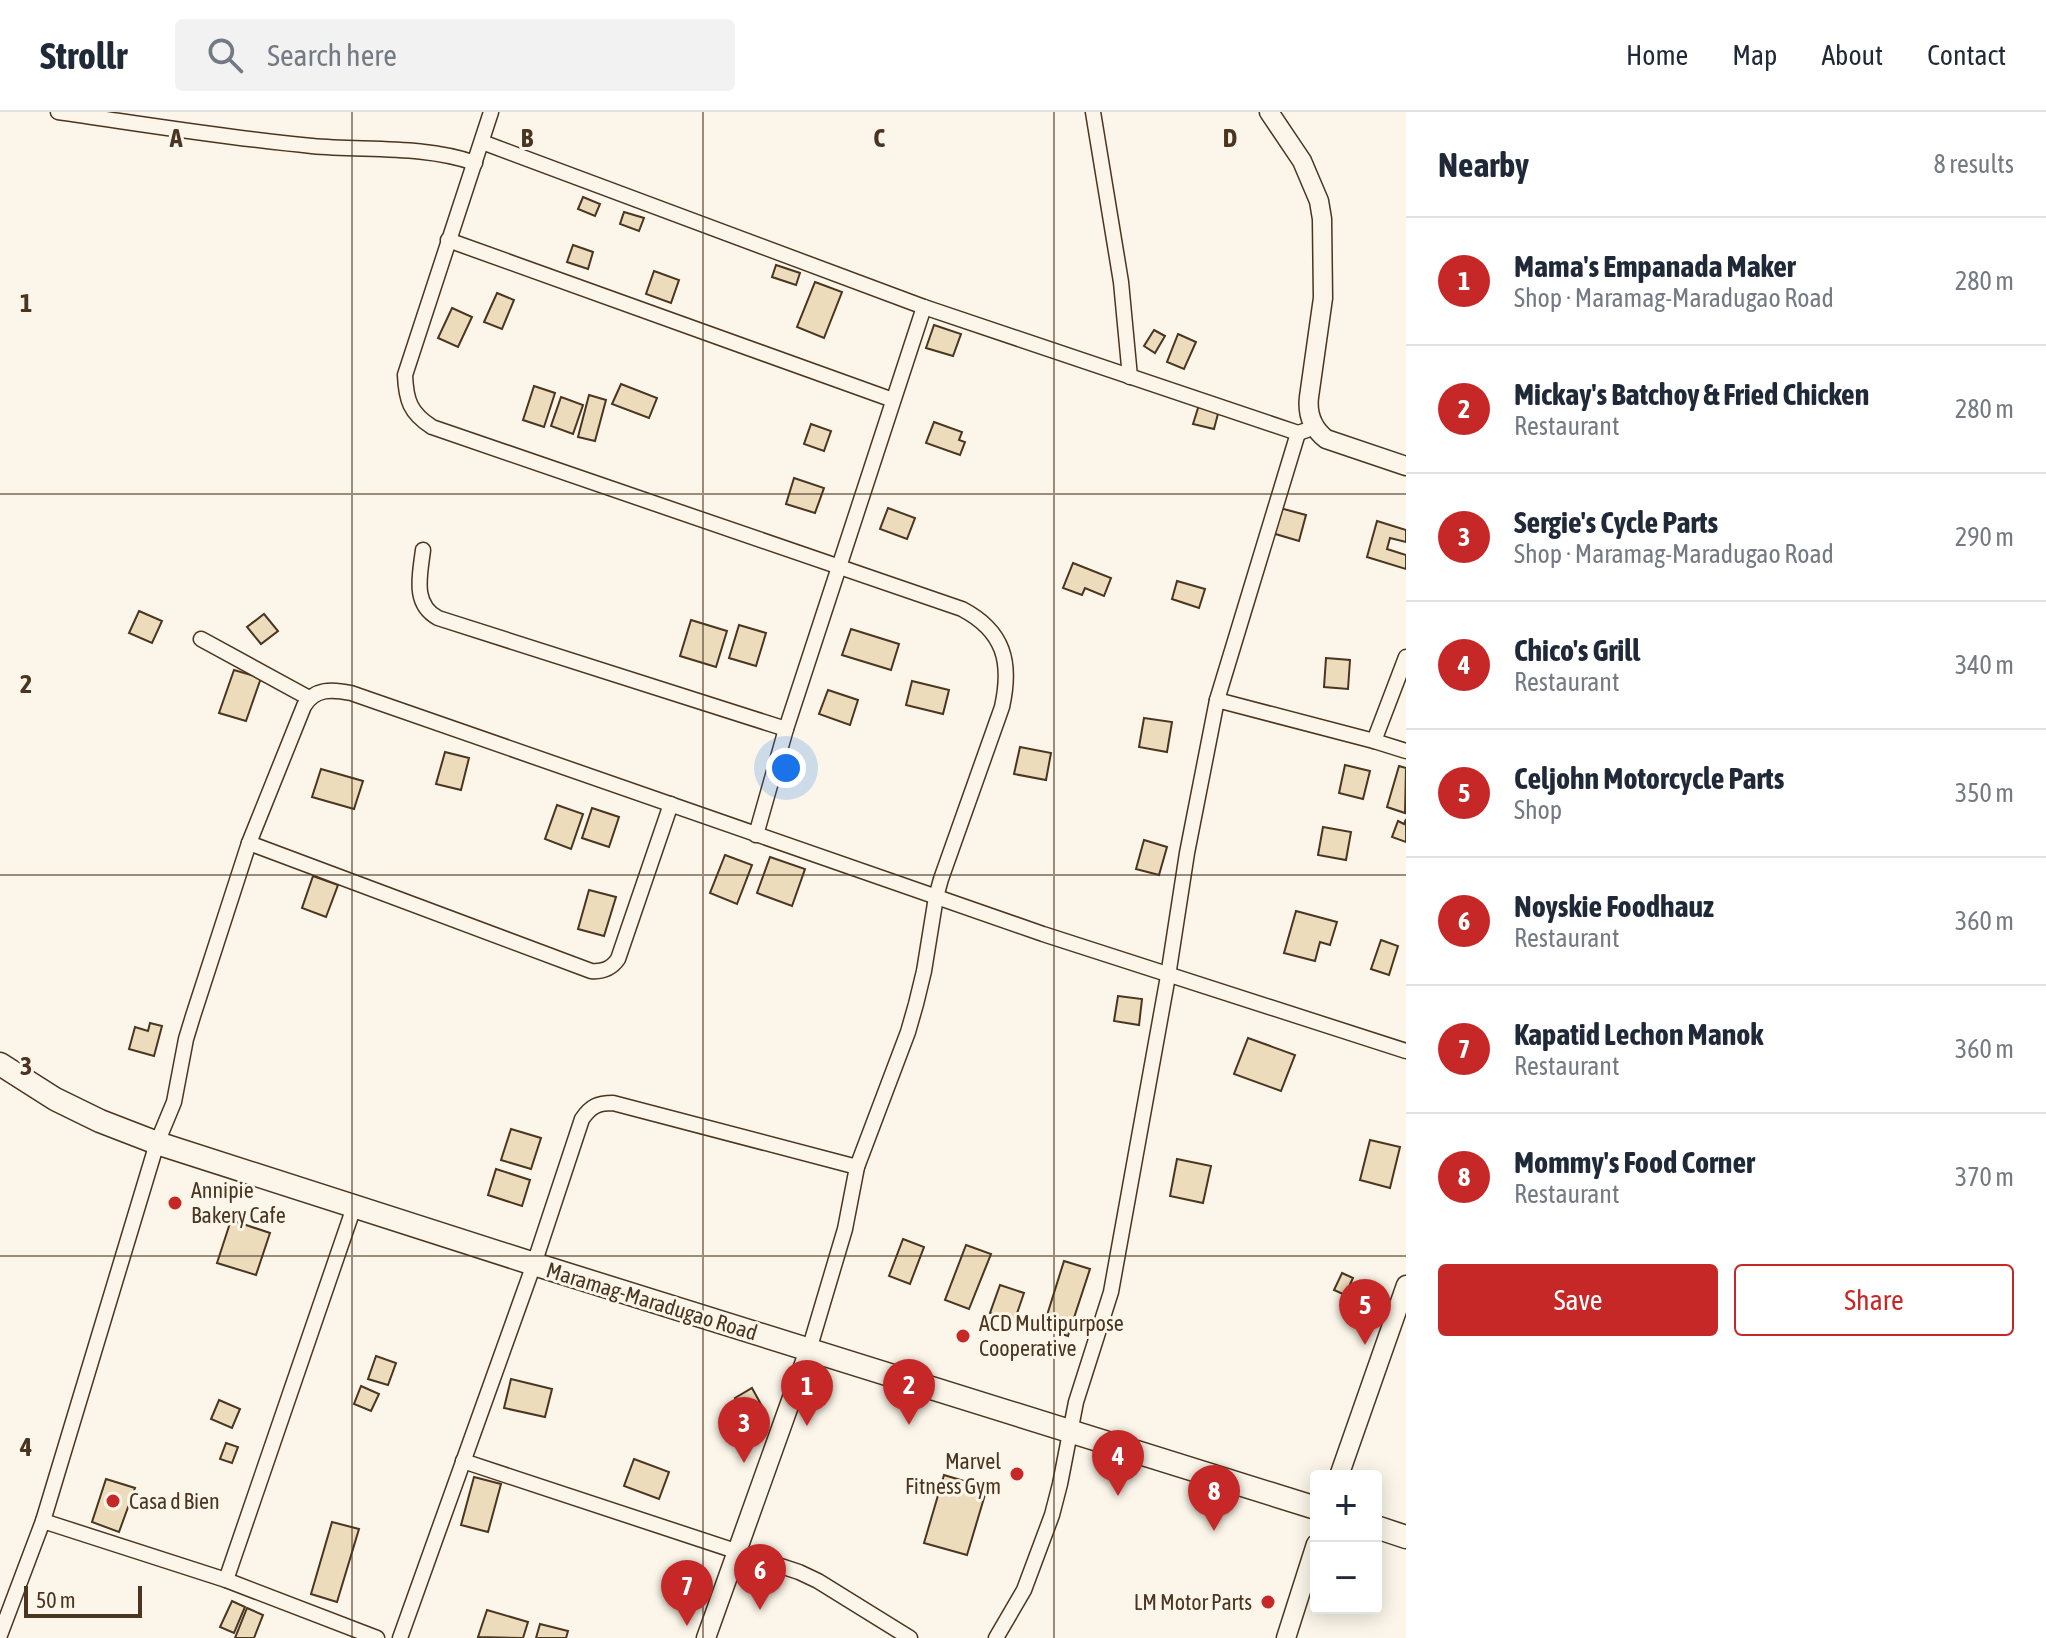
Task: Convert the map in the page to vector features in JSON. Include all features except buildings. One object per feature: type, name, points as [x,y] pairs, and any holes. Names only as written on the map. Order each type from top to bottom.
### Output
[{"type":"main road","name":"Maramag-Maradugao Road","points":[[0,1064],[55,1099],[157,1143],[1310,1506]]},
{"type":"main road","points":[[1382,1529],[1406,1537]]},
{"type":"street","points":[[58,112],[311,146],[453,156],[475,163]]},
{"type":"street","points":[[491,112],[405,375],[410,405],[420,419],[432,427],[962,609],[977,617],[994,635],[1004,655],[1006,690],[1002,707],[936,897],[924,971],[908,1032],[857,1167],[845,1229],[809,1350],[706,1638]]},
{"type":"street","points":[[1093,112],[1121,282],[1130,377]]},
{"type":"street","points":[[996,1638],[1024,1590],[1036,1562],[1060,1484],[1076,1402],[1111,1292],[1187,853],[1217,700],[1311,420],[1308,405],[1323,298],[1322,219],[1319,201],[1302,161],[1269,112]]},
{"type":"street","points":[[482,142],[924,307],[1130,377],[1307,430],[1406,466]]},
{"type":"street","points":[[448,240],[893,400]]},
{"type":"street","points":[[756,835],[838,565],[924,307]]},
{"type":"street","points":[[423,550],[420,593],[428,613],[438,618],[786,729]]},
{"type":"street","points":[[201,639],[309,698]]},
{"type":"street","points":[[1374,741],[1406,657]]},
{"type":"street","points":[[0,1635],[43,1521],[157,1143],[174,1102],[186,1039],[249,843],[309,698],[316,693],[337,690],[351,693],[1168,976],[1406,1051]]},
{"type":"street","points":[[1217,700],[1406,751]]},
{"type":"street","points":[[249,843],[599,971],[613,965],[618,959],[671,804]]},
{"type":"street","points":[[400,1638],[587,1111],[594,1106],[613,1103],[857,1167]]},
{"type":"street","points":[[226,1580],[354,1207]]},
{"type":"street","points":[[1341,1470],[1406,1285]]},
{"type":"street","points":[[463,1461],[738,1551],[818,1581],[910,1638]]},
{"type":"street","points":[[43,1521],[226,1580],[377,1638]]},
{"type":"street","points":[[1286,1638],[1310,1563]]},
{"type":"place","name":"Annipie Bakery Cafe","points":[[175,1203]]},
{"type":"place","name":"ACD Multipurpose Cooperative","points":[[963,1336]]},
{"type":"place","name":"Celjohn Motorcycle Parts","points":[[1365,1345]]},
{"type":"place","name":"Mickay's Batchoy & Fried Chicken","points":[[909,1425]]},
{"type":"place","name":"Mama's Empanada Maker","points":[[807,1426]]},
{"type":"place","name":"Sergie's Cycle Parts","points":[[744,1463]]},
{"type":"place","name":"Marvel Fitness Gym","points":[[1017,1474]]},
{"type":"place","name":"Chico's Grill","points":[[1118,1496]]},
{"type":"place","name":"Casa d Bien","points":[[113,1501]]},
{"type":"place","name":"Mommy's Food Corner","points":[[1214,1531]]},
{"type":"place","name":"LM Motor Parts","points":[[1268,1602]]},
{"type":"place","name":"Noyskie Foodhauz","points":[[760,1610]]},
{"type":"place","name":"Kapatid Lechon Manok","points":[[687,1626]]}]
